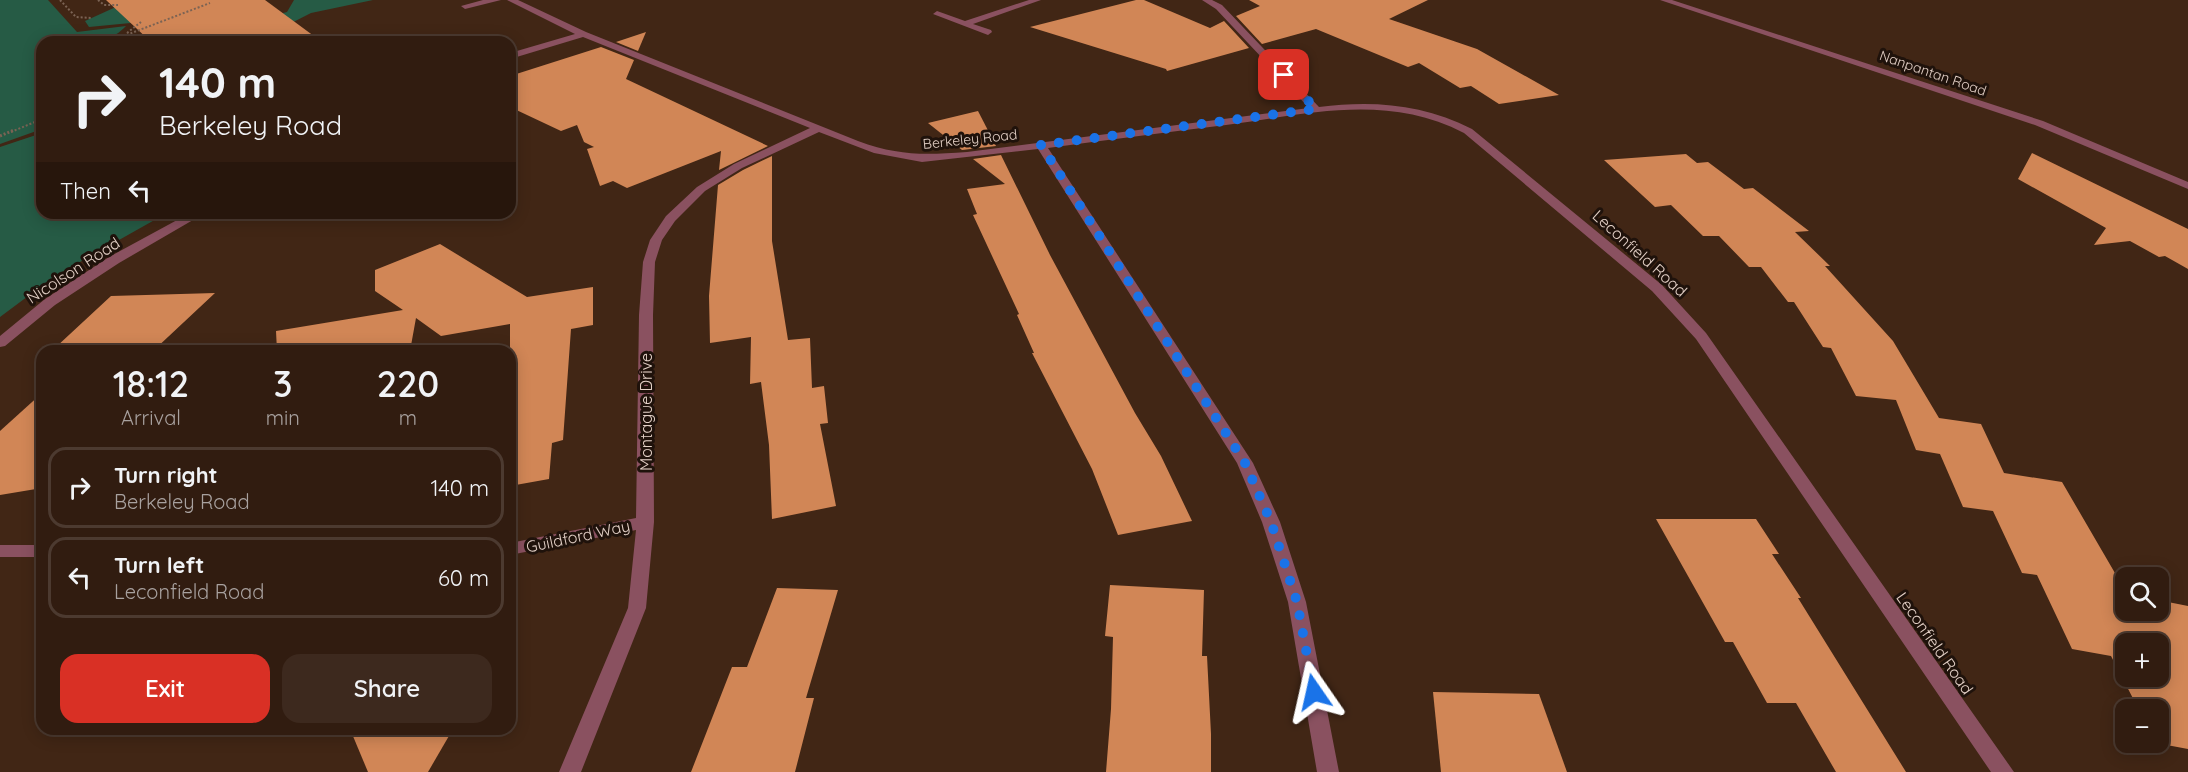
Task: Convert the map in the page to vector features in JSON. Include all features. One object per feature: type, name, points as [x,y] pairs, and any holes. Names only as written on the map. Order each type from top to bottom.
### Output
[{"type":"street","points":[[465,6],[497,0]]},
{"type":"street","name":"Berkeley Road","points":[[511,0],[583,34],[819,128],[851,143],[886,154],[918,159],[967,155],[1316,109]]},
{"type":"street","points":[[964,24],[1037,0]]},
{"type":"street","points":[[1206,0],[1219,7],[1316,109]]},
{"type":"street","name":"Nanpantan Road","points":[[1664,0],[2038,123],[2188,186]]},
{"type":"street","points":[[937,14],[988,32]]},
{"type":"street","points":[[516,54],[583,34]]},
{"type":"street","name":"Leconfield Road","points":[[1316,109],[1355,105],[1386,106],[1443,117],[1468,131],[1657,288],[1701,336],[2003,772]]},
{"type":"street","name":"Montague Drive","points":[[570,772],[637,608],[645,522],[646,315],[649,262],[656,240],[669,219],[700,189],[738,166],[819,128]]},
{"type":"street","points":[[1041,145],[1245,463],[1271,522],[1297,602],[1328,772]]},
{"type":"street","name":"Nicolson Road","points":[[0,343],[59,296],[114,260],[188,219]]},
{"type":"street","name":"Guildford Way","points":[[516,548],[645,522]]},
{"type":"street","points":[[0,551],[36,551]]},
{"type":"path","points":[[60,0],[76,17],[92,18]]},
{"type":"path","points":[[98,0],[104,5],[118,5]]},
{"type":"path","points":[[122,36],[210,3]]},
{"type":"path","points":[[126,34],[141,22]]},
{"type":"path","points":[[0,136],[36,121]]},
{"type":"green space","points":[[0,0],[48,0],[77,32],[126,26],[112,36],[36,36],[36,131],[0,144]]},
{"type":"green space","points":[[294,0],[373,0],[311,13],[266,36],[210,36],[234,26],[287,12]]},
{"type":"green space","points":[[118,6],[141,22],[89,27],[85,21]]},
{"type":"green space","points":[[36,135],[36,219],[156,219],[55,276],[0,317],[0,147]]},
{"type":"building","points":[[106,0],[265,0],[314,36],[145,36]]},
{"type":"building","points":[[1136,0],[1144,0],[1210,28],[1224,21],[1249,48],[1167,71],[1030,27]]},
{"type":"building","points":[[1249,0],[1428,0],[1389,19],[1477,49],[1559,95],[1499,104],[1471,86],[1460,88],[1419,63],[1408,67],[1316,29],[1262,44],[1236,16],[1260,6]]},
{"type":"building","points":[[646,32],[638,51],[616,42]]},
{"type":"building","points":[[601,47],[634,60],[626,79],[768,146],[719,170],[721,151],[627,188],[613,181],[600,186],[587,149],[594,147],[584,142],[577,125],[561,131],[516,110],[516,74]]},
{"type":"building","points":[[978,111],[996,146],[962,150],[928,123]]},
{"type":"building","points":[[2032,153],[2188,229],[2188,269],[2165,256],[2159,257],[2130,241],[2094,245],[2106,228],[2018,179]]},
{"type":"building","points":[[1686,154],[1697,163],[1708,162],[1744,189],[1753,188],[1809,231],[1795,232],[1830,266],[1825,266],[1893,341],[1939,418],[1981,424],[2004,473],[2062,482],[2115,573],[2115,621],[2169,621],[2169,602],[2188,606],[2188,749],[2169,745],[2169,699],[2133,699],[2127,687],[2169,687],[2169,633],[2115,633],[2115,664],[2111,656],[2072,649],[2037,575],[2022,573],[1993,511],[1963,507],[1940,454],[1916,450],[1896,400],[1856,396],[1831,348],[1823,347],[1794,302],[1788,302],[1761,267],[1749,267],[1719,236],[1703,236],[1671,205],[1655,207],[1604,160]]},
{"type":"building","points":[[1001,155],[1050,255],[1135,413],[1161,456],[1192,521],[1118,535],[1092,469],[1032,353],[1034,353],[1017,315],[1019,314],[973,215],[977,214],[967,189],[1005,184],[973,159]]},
{"type":"building","points":[[772,156],[772,241],[788,340],[810,338],[812,388],[824,386],[828,423],[820,424],[836,506],[772,519],[769,445],[761,382],[750,384],[751,337],[710,343],[709,296],[718,185]]},
{"type":"building","points":[[440,244],[527,297],[593,287],[593,325],[571,329],[563,440],[552,443],[549,479],[516,485],[516,345],[510,345],[510,324],[441,336],[416,318],[411,345],[277,345],[276,331],[403,310],[375,291],[375,270]]},
{"type":"building","points":[[215,293],[159,345],[58,345],[111,296]]},
{"type":"building","points":[[36,398],[36,489],[0,495],[0,431]]},
{"type":"building","points":[[1656,519],[1756,519],[1779,554],[1772,554],[1801,598],[1798,598],[1906,772],[1836,772],[1796,703],[1767,703],[1733,642],[1725,642]]},
{"type":"building","points":[[1110,585],[1204,590],[1202,656],[1207,656],[1211,772],[1106,772],[1113,637],[1105,636]]},
{"type":"building","points":[[777,588],[838,590],[806,698],[814,698],[795,772],[691,772],[732,667],[747,667]]},
{"type":"building","points":[[1433,692],[1539,694],[1567,772],[1441,772]]},
{"type":"building","points":[[353,735],[450,735],[428,772],[368,772]]},
{"type":"route","points":[[1284,75],[1316,109],[1041,145],[1245,463],[1271,522],[1297,602],[1314,692]]}]
